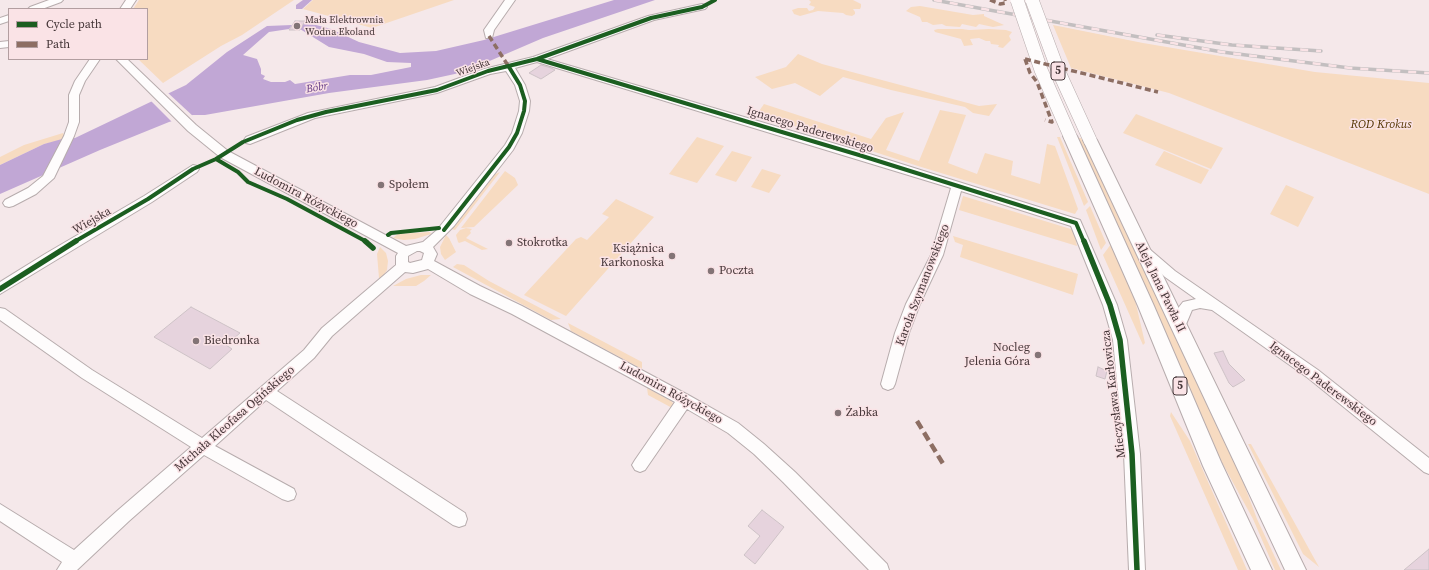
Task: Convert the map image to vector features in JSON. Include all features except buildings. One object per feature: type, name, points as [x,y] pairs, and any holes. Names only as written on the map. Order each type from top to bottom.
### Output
[{"type":"main road","name":"Aleja Jana Pawła II","points":[[1017,0],[1041,70],[1146,306],[1213,466],[1262,570]]},
{"type":"main road","name":"Aleja Jana Pawła II","points":[[1032,0],[1058,70],[1090,140],[1296,570]]},
{"type":"street","points":[[36,8],[58,0]]},
{"type":"street","points":[[489,36],[489,30],[510,0]]},
{"type":"street","name":"Wiejska","points":[[250,140],[312,115],[437,90],[488,71],[537,59],[651,18],[702,7]]},
{"type":"street","name":"Ignacego Paderewskiego","points":[[537,59],[1076,223]]},
{"type":"street","points":[[9,203],[32,191],[48,178],[69,136],[74,122],[74,94],[80,81],[94,60]]},
{"type":"street","name":"Ludomira Różyckiego","points":[[122,60],[192,128],[224,154],[405,258]]},
{"type":"street","points":[[425,247],[431,254],[427,263],[413,268],[405,258],[415,247],[425,247],[450,223],[509,147],[517,133],[524,111],[524,101],[520,85],[509,67]]},
{"type":"street","name":"Wiejska","points":[[0,289],[48,257],[142,203],[192,169]]},
{"type":"street","name":"Karola Szymanowskiego","points":[[888,384],[902,333],[937,255],[957,186]]},
{"type":"street","name":"Mieczysława Karłowicza","points":[[1076,223],[1110,305],[1120,340],[1132,454],[1137,570]]},
{"type":"street","name":"Ignacego Paderewskiego","points":[[1141,248],[1170,274],[1312,374],[1429,467]]},
{"type":"street","name":"Michała Kleofasa Ogińskiego","points":[[70,565],[123,516],[309,354],[327,332],[405,258]]},
{"type":"street","name":"Ludomira Różyckiego","points":[[427,263],[685,400],[733,428],[763,452],[881,570]]},
{"type":"street","points":[[1179,325],[1184,311],[1188,306],[1200,303],[1214,305]]},
{"type":"street","points":[[0,313],[87,374],[204,447],[288,494]]},
{"type":"street","points":[[266,392],[459,519]]},
{"type":"street","points":[[640,465],[685,400]]},
{"type":"street","points":[[0,512],[70,565]]},
{"type":"green space","points":[[139,0],[294,0],[242,35],[221,46],[163,83],[139,60],[148,60],[148,8],[134,8]]},
{"type":"green space","points":[[313,0],[454,0],[372,28],[303,9]]},
{"type":"green space","points":[[809,0],[853,0],[861,4],[861,7],[860,9],[853,9],[855,14],[852,16],[843,13],[818,11],[800,16],[794,14],[792,10],[798,8],[807,8],[809,11],[813,10],[815,7],[809,5],[811,2]]},
{"type":"green space","points":[[920,6],[973,15],[984,14],[984,16],[1004,25],[993,27],[979,24],[976,27],[962,24],[960,27],[946,26],[942,24],[933,25],[927,22],[922,22],[920,17],[906,11],[911,7]]},
{"type":"green space","name":"ROD Krokus","points":[[1053,25],[1143,43],[1315,72],[1429,83],[1429,194],[1169,93],[1071,68]]},
{"type":"green space","points":[[989,29],[1006,30],[1012,32],[1009,36],[1011,40],[1003,48],[998,47],[999,45],[991,44],[990,41],[979,38],[970,39],[973,45],[964,46],[961,39],[935,32],[934,30]]},
{"type":"green space","points":[[798,54],[822,64],[979,106],[997,104],[989,116],[973,113],[965,107],[843,77],[820,96],[795,83],[772,89],[755,77],[786,67]]},
{"type":"green space","points":[[764,104],[871,139],[886,118],[904,112],[886,150],[919,161],[940,110],[966,115],[948,163],[977,174],[985,153],[1013,161],[1011,175],[1040,184],[1047,144],[1055,146],[1078,209],[1075,214],[918,166],[757,114]]},
{"type":"green space","points":[[1136,114],[1223,148],[1211,169],[1123,133]]},
{"type":"green space","points":[[63,133],[65,136],[60,145],[52,142],[44,144],[0,165],[0,157],[24,145]]},
{"type":"green space","points":[[697,137],[724,146],[697,183],[669,174]]},
{"type":"green space","points":[[1057,137],[1060,137],[1088,202],[1084,206]]},
{"type":"green space","points":[[1078,138],[1081,138],[1085,144],[1087,144],[1233,455],[1257,519],[1281,570],[1275,570],[1253,519],[1219,457]]},
{"type":"green space","points":[[732,151],[752,157],[736,182],[715,175]]},
{"type":"green space","points":[[1164,151],[1209,170],[1201,184],[1155,165]]},
{"type":"green space","points":[[762,169],[781,175],[769,193],[751,187]]},
{"type":"green space","points":[[505,171],[515,178],[518,185],[474,227],[461,228]]},
{"type":"green space","points":[[500,172],[455,230],[451,229],[493,175]]},
{"type":"green space","points":[[1286,185],[1314,197],[1298,227],[1270,214]]},
{"type":"green space","points":[[963,196],[1074,230],[1077,246],[959,210]]},
{"type":"green space","points":[[616,199],[654,217],[566,316],[524,295],[576,239],[581,237],[587,240],[609,217],[602,214]]},
{"type":"green space","points":[[1090,206],[1106,243],[1101,250],[1086,210]]},
{"type":"green space","points":[[466,228],[472,229],[470,231],[471,233],[466,238],[488,249],[482,250],[465,241],[459,243],[456,235],[460,230]]},
{"type":"green space","points":[[430,232],[431,234],[415,239],[404,240],[393,238],[398,234]]},
{"type":"green space","points":[[446,235],[456,252],[445,260],[441,254],[440,247]]},
{"type":"green space","points":[[953,236],[1078,274],[1073,295],[960,257],[963,245],[955,242]]},
{"type":"green space","points":[[1111,244],[1133,291],[1145,343],[1143,345],[1103,255]]},
{"type":"green space","points":[[380,247],[386,253],[388,261],[387,270],[381,279],[379,278],[377,254]]},
{"type":"green space","points":[[457,264],[464,265],[489,281],[561,319],[551,320],[453,267]]},
{"type":"green space","points":[[421,275],[431,275],[416,286],[393,286],[406,279]]},
{"type":"green space","points":[[568,323],[642,362],[642,369],[571,331]]},
{"type":"green space","points":[[647,388],[671,401],[674,404],[674,409],[648,395]]},
{"type":"green space","points":[[1171,412],[1190,441],[1247,570],[1238,570],[1170,416]]},
{"type":"green space","points":[[1248,444],[1251,444],[1319,567],[1303,554]]},
{"type":"water","name":"Bóbr","points":[[614,0],[655,0],[543,38],[464,72],[427,80],[329,93],[205,115],[193,115],[169,122],[100,150],[0,194],[0,165],[44,144],[62,139],[75,138],[186,85],[227,52],[267,26],[292,25],[289,29],[269,32],[243,55],[257,59],[261,69],[261,74],[265,76],[263,79],[271,82],[285,82],[290,80],[295,84],[350,75],[371,75],[411,67],[411,63],[387,62],[364,54],[329,47],[300,29],[303,24],[316,25],[331,29],[359,42],[400,53],[436,51],[484,40]]},
{"type":"pier","points":[[167,92],[194,117],[173,123],[150,100]]},
{"type":"waterway","points":[[299,7],[308,0]]},
{"type":"railway","points":[[934,0],[1222,52],[1350,68],[1429,73]]},
{"type":"railway","points":[[1157,35],[1232,45],[1321,51]]},
{"type":"marked path","points":[[990,0],[1000,4],[1006,3],[1005,0]]},
{"type":"marked path","points":[[489,36],[509,67]]},
{"type":"marked path","points":[[1025,59],[1158,92]]},
{"type":"marked path","points":[[1025,59],[1030,73],[1037,82],[1052,122],[1045,120]]},
{"type":"marked path","points":[[917,421],[945,467]]},
{"type":"cycle path","points":[[0,289],[49,257],[148,199],[193,169],[216,159],[243,142],[297,120],[326,112],[437,90],[488,71],[537,59],[651,18],[702,7],[715,0]]},
{"type":"cycle path","points":[[537,59],[859,155],[1076,223],[1110,305],[1120,340],[1132,454],[1137,570]]},
{"type":"cycle path","points":[[444,230],[509,147],[517,133],[524,111],[525,101],[520,85],[509,67]]},
{"type":"cycle path","points":[[216,159],[238,172],[248,182],[287,199],[368,243],[373,248]]},
{"type":"cycle path","points":[[388,235],[391,233],[439,228]]},
{"type":"place","name":"Mała Elektrownia Wodna Ekoland","points":[[297,26]]},
{"type":"place","name":"Społem","points":[[381,185]]},
{"type":"place","name":"Stokrotka","points":[[509,243]]},
{"type":"place","name":"Książnica Karkonoska","points":[[672,256]]},
{"type":"place","name":"Poczta","points":[[711,271]]},
{"type":"place","name":"Biedronka","points":[[196,341]]},
{"type":"place","name":"Nocleg Jelenia Góra","points":[[1038,355]]},
{"type":"place","name":"Żabka","points":[[838,413]]}]
